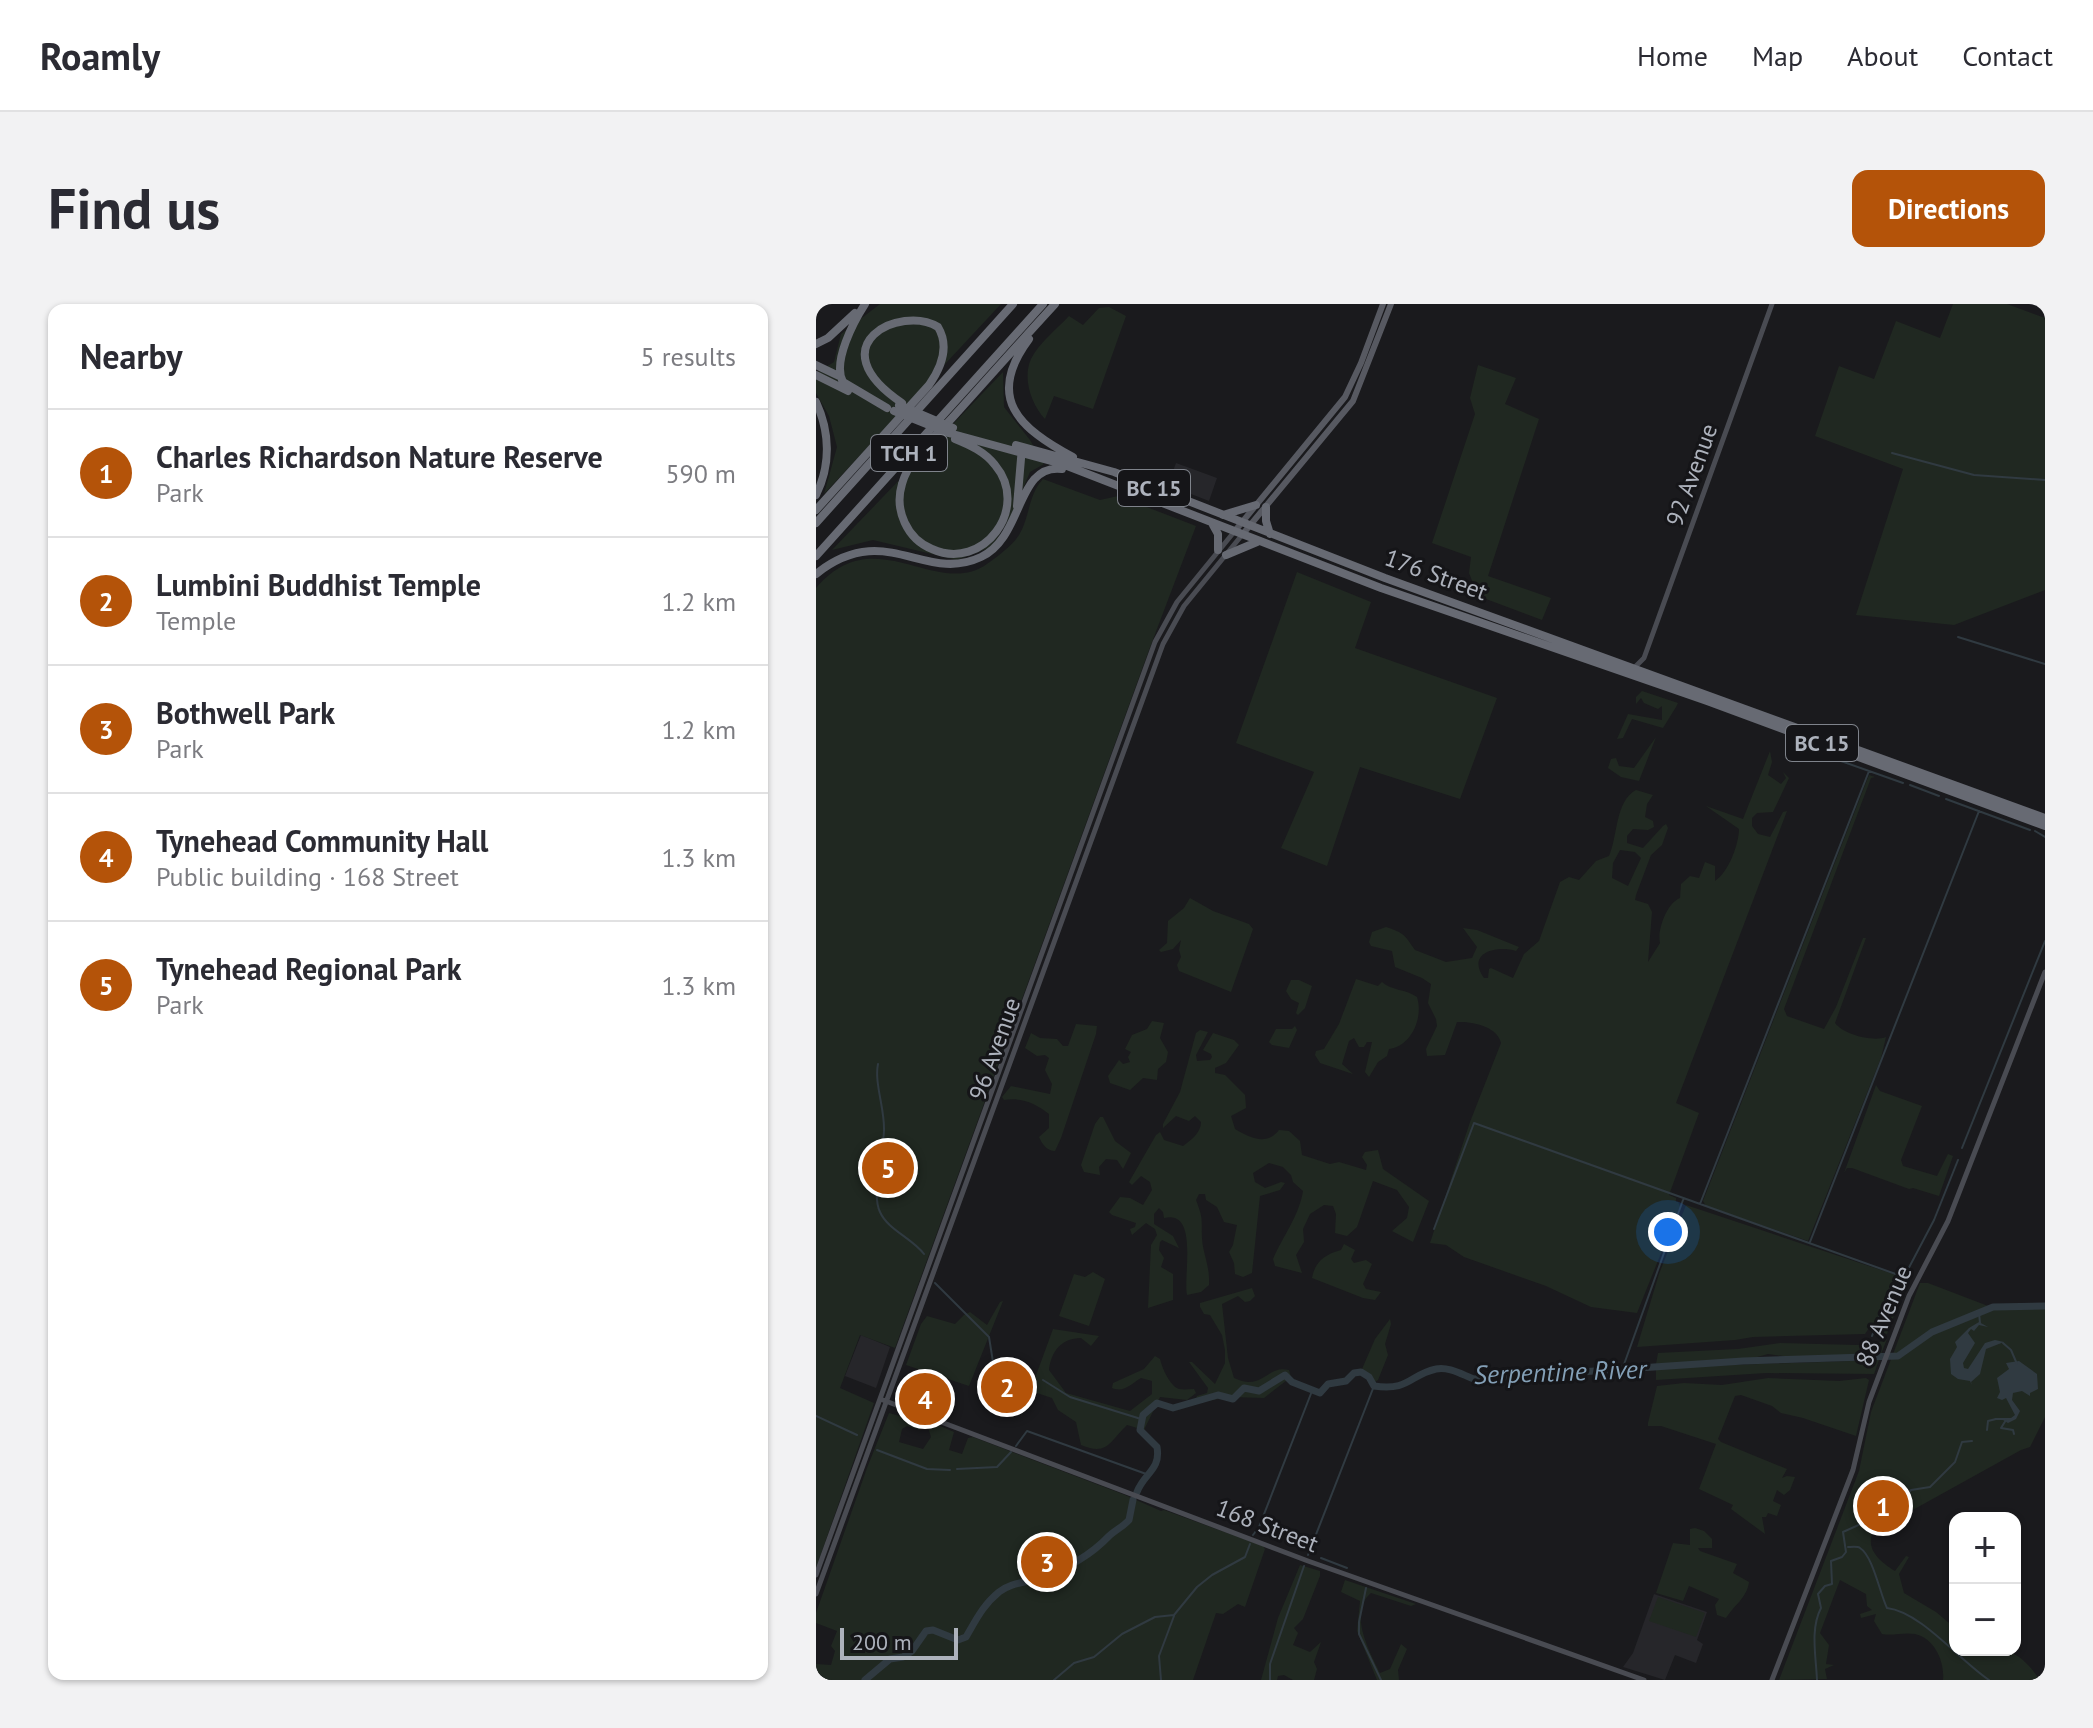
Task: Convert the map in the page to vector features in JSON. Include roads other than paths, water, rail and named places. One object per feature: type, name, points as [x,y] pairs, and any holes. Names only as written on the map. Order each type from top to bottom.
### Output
[{"type":"highway","points":[[816,344],[834,333],[865,304]]},
{"type":"highway","points":[[839,376],[847,338],[865,304]]},
{"type":"highway","name":"TCH 1","points":[[816,523],[1013,304]]},
{"type":"highway","name":"TCH 1","points":[[816,556],[1043,304]]},
{"type":"highway","points":[[816,365],[927,425],[950,432],[990,460],[1004,479],[1008,496],[1005,519],[992,538],[974,550],[962,553],[933,550],[911,533],[901,510],[902,483],[919,455],[1057,304]]},
{"type":"highway","points":[[1057,304],[1014,362],[1008,391],[1013,410],[1029,430],[1084,463]]},
{"type":"highway","points":[[816,510],[936,374],[943,356],[943,339],[936,324],[923,312]]},
{"type":"highway","points":[[869,319],[861,329],[857,342],[859,366],[896,407]]},
{"type":"highway","points":[[816,375],[896,407]]},
{"type":"highway","points":[[816,402],[823,419],[827,446],[823,478],[816,495]]},
{"type":"highway","name":"176 Street","points":[[896,407],[918,413],[950,432],[1084,463],[1385,578],[2045,818]]},
{"type":"highway","points":[[1014,522],[1022,449]]},
{"type":"highway","name":"176 Street","points":[[1022,449],[1381,588],[1707,701],[2045,826]]},
{"type":"highway","points":[[816,574],[840,558],[866,551],[890,551],[941,563],[972,561],[995,548],[1014,522],[1034,477],[1053,468],[1074,470]]},
{"type":"highway","points":[[1223,515],[1261,506],[1270,534]]},
{"type":"highway","points":[[1213,524],[1222,553],[1258,542]]},
{"type":"main road","points":[[1261,506],[1345,397],[1383,304]]},
{"type":"main road","points":[[1238,534],[1353,401],[1391,304]]},
{"type":"main road","name":"92 Avenue","points":[[1634,668],[1644,658],[1772,304]]},
{"type":"main road","name":"96 Avenue","points":[[816,1575],[1163,644],[1184,606],[1238,534]]},
{"type":"main road","points":[[1644,658],[1647,673]]},
{"type":"main road","name":"88 Avenue","points":[[1772,1680],[1853,1470],[1876,1384],[1896,1329],[1912,1289],[1948,1221],[2045,972]]},
{"type":"main road","name":"96 Avenue","points":[[816,1594],[883,1400]]},
{"type":"main road","name":"168 Street","points":[[883,1400],[1308,1561],[1644,1680]]},
{"type":"waterway","points":[[1892,453],[1974,475],[2045,480]]},
{"type":"waterway","points":[[1958,637],[2045,664]]},
{"type":"waterway","points":[[1811,750],[1830,757]]},
{"type":"waterway","points":[[1838,760],[1903,783]]},
{"type":"waterway","points":[[1700,1204],[1869,771]]},
{"type":"waterway","points":[[1910,785],[1939,796]]},
{"type":"waterway","points":[[1946,799],[2030,830]]},
{"type":"waterway","points":[[1810,1242],[1979,811]]},
{"type":"waterway","points":[[2035,831],[2045,837]]},
{"type":"waterway","points":[[1962,1148],[2045,941]]},
{"type":"waterway","points":[[878,1064],[884,1131],[877,1184],[878,1204],[889,1224],[924,1254]]},
{"type":"waterway","points":[[1434,1229],[1474,1123],[1904,1277]]},
{"type":"waterway","points":[[1872,1336],[1891,1287],[1904,1277],[1934,1220],[1958,1160]]},
{"type":"waterway","points":[[1622,1370],[1683,1200]]},
{"type":"waterway","points":[[935,1283],[989,1337],[993,1362],[1027,1373]]},
{"type":"waterway","name":"Serpentine River","points":[[1137,1492],[1157,1461],[1157,1447],[1140,1430],[1143,1415],[1157,1403],[1173,1408],[1218,1395],[1233,1399],[1244,1388],[1259,1391],[1285,1375],[1292,1382],[1320,1393],[1328,1384],[1346,1381],[1354,1373],[1361,1372],[1369,1377],[1374,1386],[1386,1387],[1441,1368],[1474,1379],[1743,1361],[1898,1356],[1932,1332],[1993,1307],[2045,1306]]},
{"type":"waterway","points":[[1979,1313],[1980,1323]]},
{"type":"waterway","points":[[2003,1343],[2011,1350],[2017,1364]]},
{"type":"waterway","points":[[1864,1359],[1868,1347]]},
{"type":"waterway","points":[[1043,1380],[1070,1397],[1141,1419]]},
{"type":"waterway","points":[[1308,1555],[1374,1386]]},
{"type":"waterway","points":[[1253,1535],[1259,1527],[1312,1391]]},
{"type":"waterway","points":[[816,1416],[857,1435]]},
{"type":"waterway","points":[[1987,1430],[1988,1421],[1996,1419]]},
{"type":"waterway","points":[[2006,1420],[2001,1428],[2013,1430],[2014,1434]]},
{"type":"waterway","points":[[1016,1446],[1027,1431],[1149,1475]]},
{"type":"waterway","points":[[1817,1680],[1815,1634],[1821,1608],[1818,1594],[1825,1586],[1832,1584],[1831,1561],[1846,1552],[1843,1532],[1863,1523],[1879,1504],[1896,1508],[1911,1490],[1930,1487],[1955,1462],[1962,1442],[1972,1441]]},
{"type":"waterway","points":[[877,1450],[927,1469],[950,1470]]},
{"type":"waterway","points":[[957,1469],[997,1467],[1011,1452]]},
{"type":"waterway","name":"Serpentine River","points":[[865,1680],[890,1659],[903,1657],[912,1651],[926,1631],[933,1630],[958,1640],[966,1637],[984,1607],[999,1592],[1069,1566],[1086,1555],[1129,1520],[1133,1500]]},
{"type":"waterway","points":[[1054,1680],[1074,1663],[1094,1657],[1122,1634],[1155,1617],[1174,1615],[1197,1587],[1245,1557],[1250,1544]]},
{"type":"waterway","points":[[1848,1547],[1859,1547],[1865,1552],[1887,1608],[1900,1611],[1926,1627],[1989,1680]]},
{"type":"waterway","points":[[1321,1558],[1347,1568]]},
{"type":"waterway","points":[[1270,1680],[1270,1664],[1304,1566]]},
{"type":"waterway","points":[[1366,1588],[1359,1634],[1381,1680]]},
{"type":"waterway","points":[[1161,1680],[1159,1656],[1174,1616]]},
{"type":"place","name":"Tynehead Regional Park","points":[[888,1168]]},
{"type":"place","name":"Lumbini Buddhist Temple","points":[[1007,1387]]},
{"type":"place","name":"Tynehead Community Hall","points":[[925,1399]]},
{"type":"place","name":"Charles Richardson Nature Reserve","points":[[1883,1506]]},
{"type":"place","name":"Bothwell Park","points":[[1047,1562]]}]
